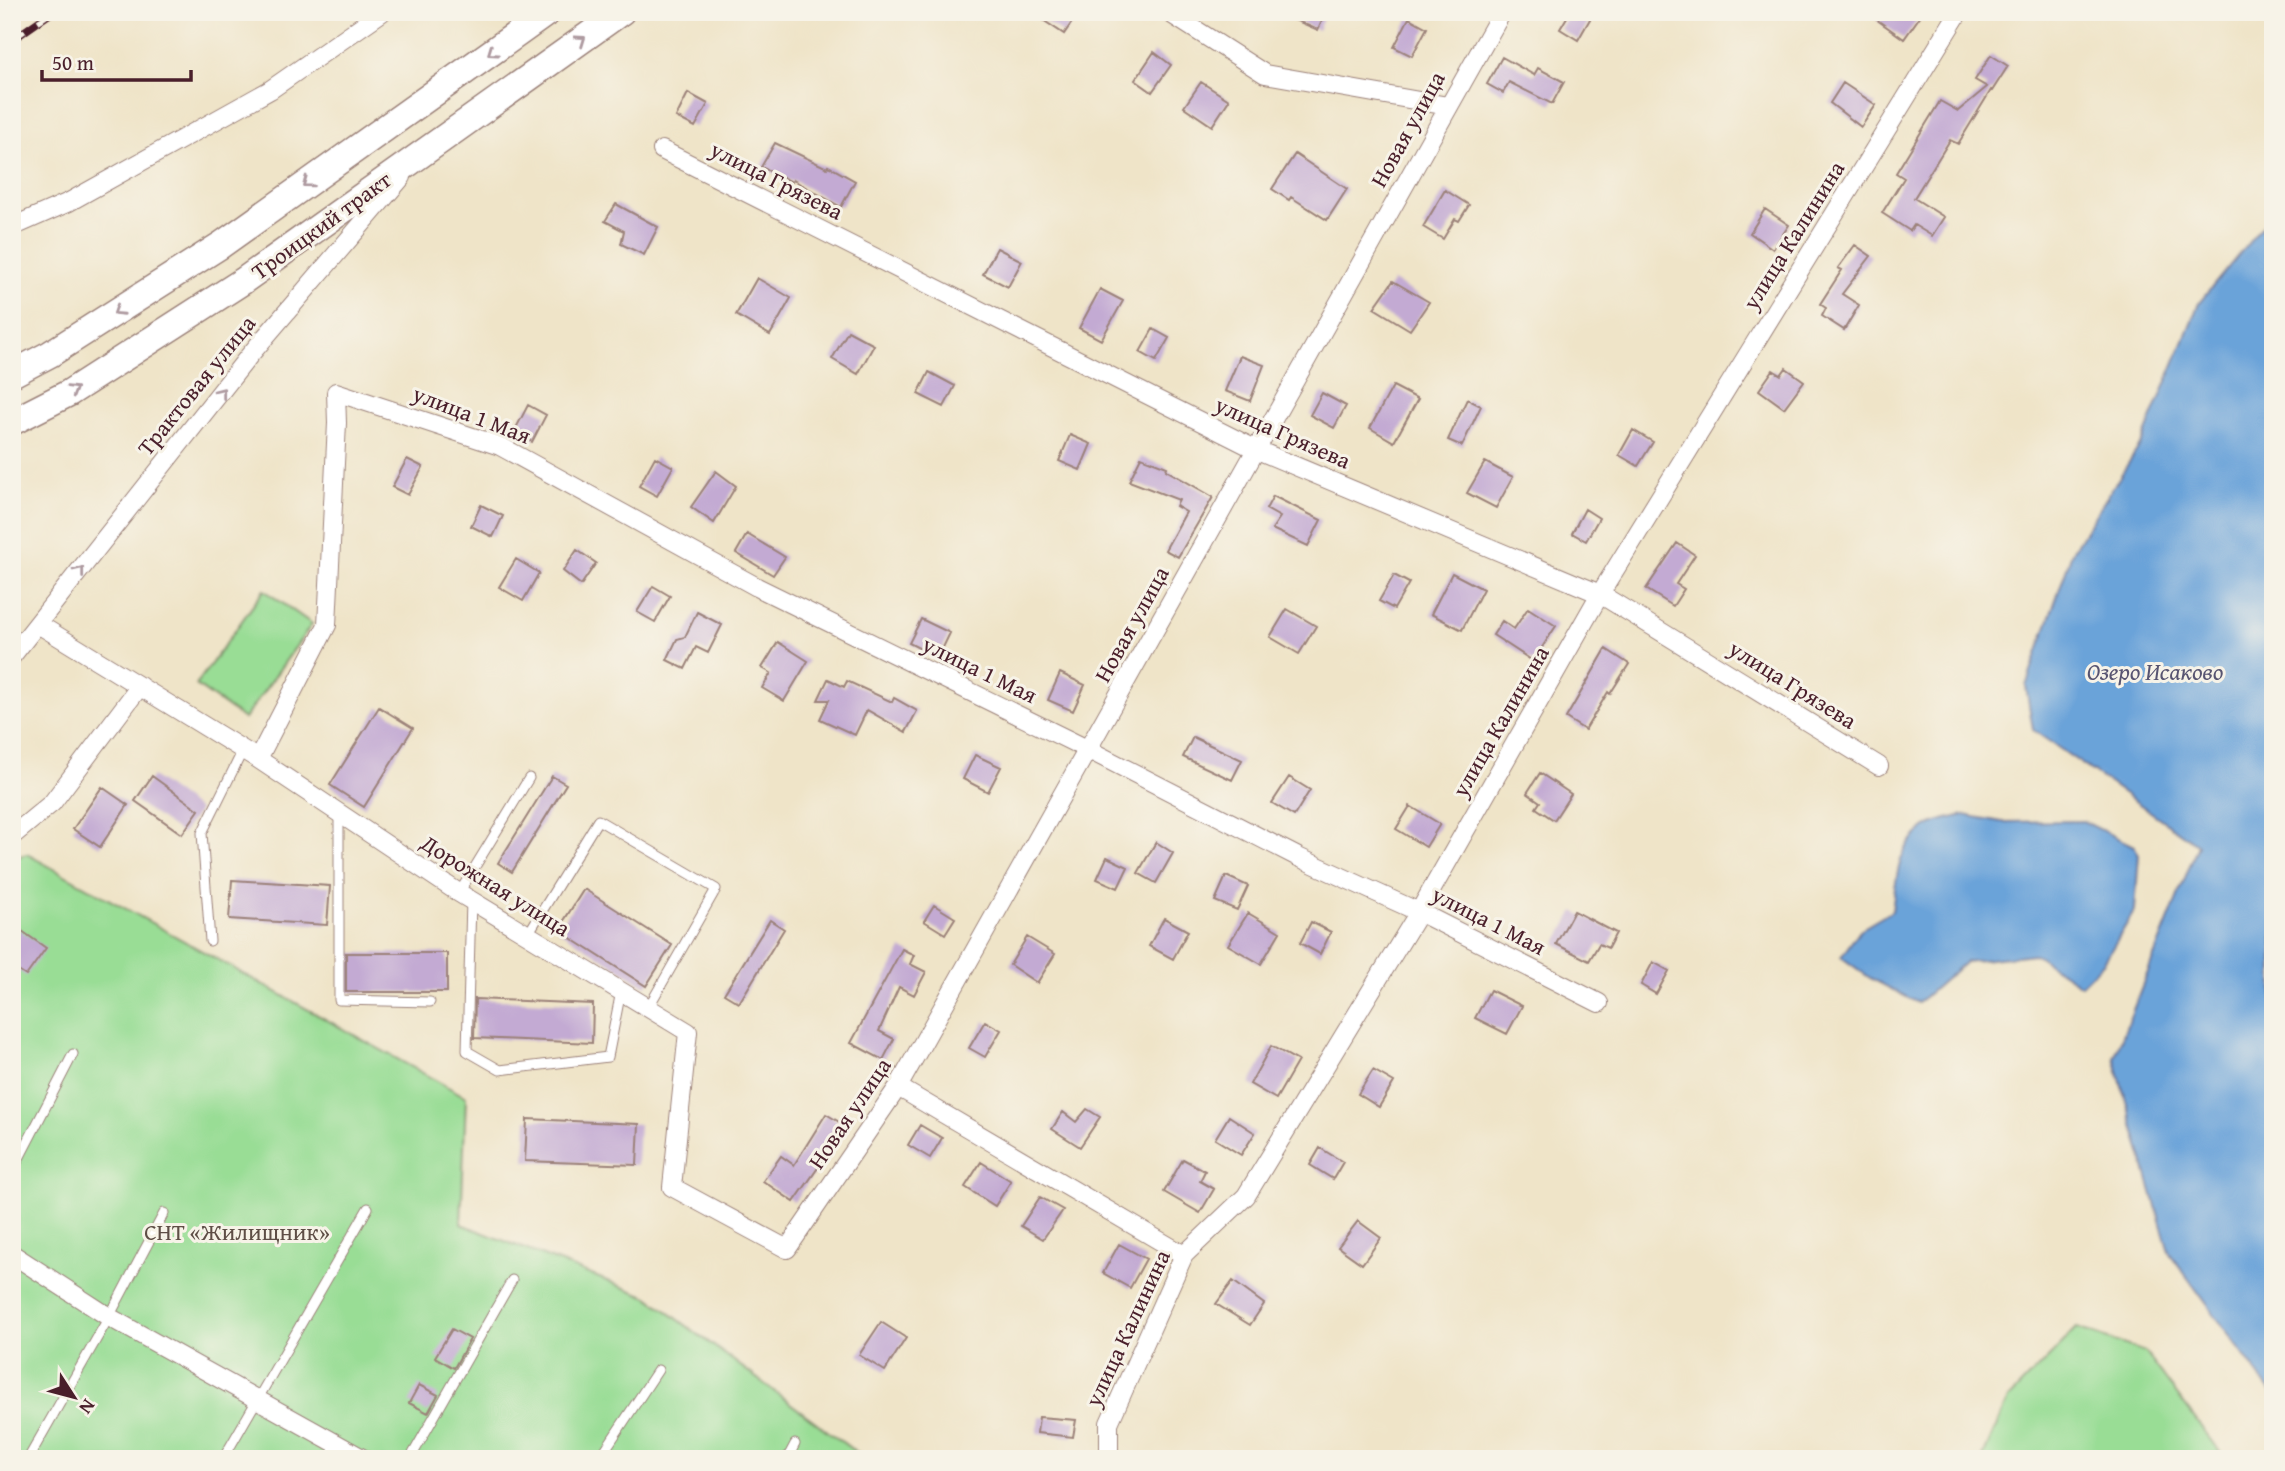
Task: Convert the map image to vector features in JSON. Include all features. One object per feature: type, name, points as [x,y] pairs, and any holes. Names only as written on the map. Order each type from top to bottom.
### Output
[{"type":"main road","name":"Троицкий тракт","points":[[12,374],[50,354],[221,244],[548,12]]},
{"type":"main road","name":"Троицкий тракт","points":[[12,422],[69,393],[243,281],[621,12]]},
{"type":"street","points":[[12,227],[69,202],[270,90],[382,12]]},
{"type":"street","points":[[1168,12],[1265,75],[1448,106]]},
{"type":"street","name":"Новая улица","points":[[787,1249],[898,1087],[1502,12]]},
{"type":"street","name":"улица Калинина","points":[[1109,1459],[1109,1423],[1184,1255],[1246,1196],[1419,912],[1600,594],[1959,12]]},
{"type":"street","name":"улица Грязева","points":[[663,150],[1255,449],[1600,594],[1879,766]]},
{"type":"street","name":"Трактовая улица","points":[[12,656],[249,356],[425,151]]},
{"type":"street","name":"улица 1 Мая","points":[[251,755],[327,625],[336,392],[500,446],[757,587],[1089,750],[1298,857],[1419,912],[1599,1003]]},
{"type":"street","name":"Дорожная улица","points":[[38,624],[251,755],[465,896],[688,1032],[672,1187],[787,1249]]},
{"type":"street","points":[[12,836],[52,803],[139,686]]},
{"type":"street","points":[[898,1087],[1184,1255]]},
{"type":"street","points":[[12,1254],[109,1317],[364,1459]]},
{"type":"lane","points":[[210,941],[202,833],[251,755]]},
{"type":"lane","points":[[528,778],[465,896],[467,1051],[500,1070],[608,1057],[621,991]]},
{"type":"lane","points":[[339,813],[339,1000],[429,1002]]},
{"type":"lane","points":[[527,934],[598,820],[716,889],[648,1008]]},
{"type":"lane","points":[[12,1172],[73,1054]]},
{"type":"lane","points":[[223,1459],[368,1208]]},
{"type":"lane","points":[[28,1459],[109,1317],[163,1213]]},
{"type":"lane","points":[[410,1459],[512,1280]]},
{"type":"lane","points":[[599,1459],[658,1370]]},
{"type":"lane","points":[[787,1459],[795,1444]]},
{"type":"green space","points":[[264,590],[312,624],[244,719],[196,685]]},
{"type":"green space","name":"СНТ «Жилищник»","points":[[27,854],[466,1097],[461,1224],[648,1297],[865,1459],[12,1459],[12,858]]},
{"type":"green space","points":[[2077,1328],[2145,1352],[2225,1459],[1982,1459],[2008,1399]]},
{"type":"water","name":"Озеро Исаково","points":[[2273,213],[2273,1395],[2169,1252],[2114,1058],[2198,845],[2033,730],[2026,686],[2073,550],[2142,442],[2199,303]]},
{"type":"water","points":[[1964,815],[2002,822],[2083,821],[2134,846],[2139,854],[2135,910],[2104,962],[2081,985],[2034,954],[1965,962],[1918,1003],[1870,978],[1841,957],[1860,930],[1892,911],[1897,873],[1911,841],[1932,824]]},
{"type":"building","points":[[1031,12],[1079,12],[1064,34]]},
{"type":"building","points":[[1276,12],[1326,12],[1318,30]]},
{"type":"building","points":[[1570,12],[1594,12],[1578,40],[1560,29]]},
{"type":"building","points":[[1866,12],[1923,12],[1904,39]]},
{"type":"building","points":[[1409,18],[1427,28],[1412,56],[1394,47]]},
{"type":"building","points":[[1154,52],[1171,65],[1152,92],[1135,80]]},
{"type":"building","points":[[1991,55],[2008,66],[1958,144],[1950,140],[1914,198],[1944,217],[1932,236],[1914,225],[1910,231],[1882,213],[1904,178],[1896,173],[1940,101],[1958,111],[1987,87],[1975,80]]},
{"type":"building","points":[[1502,57],[1534,75],[1538,68],[1564,82],[1552,104],[1509,82],[1503,93],[1487,84]]},
{"type":"building","points":[[1201,82],[1229,100],[1212,126],[1184,107]]},
{"type":"building","points":[[1843,83],[1876,105],[1861,127],[1830,103]]},
{"type":"building","points":[[688,93],[708,104],[695,127],[676,117]]},
{"type":"building","points":[[775,143],[855,181],[841,207],[793,180],[792,182],[761,167]]},
{"type":"building","points":[[1295,154],[1347,189],[1327,220],[1291,197],[1289,200],[1272,189]]},
{"type":"building","points":[[1445,190],[1469,205],[1459,221],[1455,219],[1443,239],[1423,227]]},
{"type":"building","points":[[616,204],[658,227],[644,255],[621,244],[624,231],[605,221]]},
{"type":"building","points":[[1765,209],[1789,225],[1773,249],[1750,233]]},
{"type":"building","points":[[1855,245],[1871,256],[1842,294],[1859,305],[1844,330],[1822,316],[1826,308],[1820,304],[1842,270],[1838,268]]},
{"type":"building","points":[[997,248],[1022,261],[1008,287],[983,274]]},
{"type":"building","points":[[757,278],[791,298],[770,335],[736,315]]},
{"type":"building","points":[[1393,281],[1429,302],[1410,330],[1374,308]]},
{"type":"building","points":[[1100,289],[1123,301],[1101,340],[1079,328]]},
{"type":"building","points":[[1153,329],[1169,338],[1156,361],[1140,352]]},
{"type":"building","points":[[848,331],[874,345],[858,374],[832,359]]},
{"type":"building","points":[[1240,356],[1264,365],[1250,401],[1225,391]]},
{"type":"building","points":[[1786,368],[1804,381],[1784,408],[1759,390],[1773,370],[1781,375]]},
{"type":"building","points":[[929,372],[955,386],[944,407],[918,394]]},
{"type":"building","points":[[1393,386],[1418,399],[1394,442],[1370,428]]},
{"type":"building","points":[[1322,393],[1346,406],[1334,428],[1310,415]]},
{"type":"building","points":[[1467,399],[1481,406],[1462,446],[1448,440]]},
{"type":"building","points":[[528,405],[546,415],[532,442],[514,432]]},
{"type":"building","points":[[1633,430],[1653,442],[1638,466],[1619,455]]},
{"type":"building","points":[[1070,435],[1091,444],[1080,470],[1059,461]]},
{"type":"building","points":[[655,457],[673,467],[657,496],[639,486]]},
{"type":"building","points":[[1141,457],[1167,467],[1166,470],[1213,497],[1178,557],[1165,550],[1186,512],[1176,506],[1179,500],[1129,481]]},
{"type":"building","points":[[407,459],[423,467],[408,495],[392,487]]},
{"type":"building","points":[[1485,462],[1513,477],[1496,508],[1467,493]]},
{"type":"building","points":[[716,471],[736,486],[714,523],[691,507]]},
{"type":"building","points":[[1273,496],[1321,520],[1308,546],[1272,529],[1280,517],[1266,509]]},
{"type":"building","points":[[481,505],[503,516],[493,537],[471,526]]},
{"type":"building","points":[[1585,509],[1599,518],[1586,541],[1572,533]]},
{"type":"building","points":[[747,534],[785,557],[773,575],[736,553]]},
{"type":"building","points":[[1677,543],[1695,555],[1676,584],[1684,589],[1673,606],[1646,589]]},
{"type":"building","points":[[577,550],[596,563],[581,585],[563,571]]},
{"type":"building","points":[[516,559],[539,573],[523,601],[499,587]]},
{"type":"building","points":[[1452,573],[1483,589],[1462,630],[1431,614]]},
{"type":"building","points":[[1394,575],[1409,583],[1394,609],[1379,601]]},
{"type":"building","points":[[653,586],[670,596],[655,622],[637,612]]},
{"type":"building","points":[[1528,608],[1556,626],[1533,661],[1493,635],[1502,621],[1514,629]]},
{"type":"building","points":[[1287,609],[1316,626],[1299,654],[1270,637]]},
{"type":"building","points":[[697,612],[722,625],[708,653],[696,647],[685,669],[667,660],[677,639],[685,637]]},
{"type":"building","points":[[921,619],[950,633],[938,658],[909,643]]},
{"type":"building","points":[[778,642],[808,661],[784,701],[762,688],[771,673],[762,668]]},
{"type":"building","points":[[1606,649],[1629,664],[1585,730],[1566,718]]},
{"type":"building","points":[[1060,673],[1085,685],[1073,711],[1048,700]]},
{"type":"building","points":[[828,679],[844,687],[847,681],[892,702],[894,698],[917,711],[906,732],[867,710],[855,735],[820,719],[829,700],[818,700]]},
{"type":"building","points":[[379,707],[413,728],[364,807],[330,785]]},
{"type":"building","points":[[1193,737],[1242,760],[1232,780],[1183,757]]},
{"type":"building","points":[[975,755],[1001,767],[988,792],[963,779]]},
{"type":"building","points":[[1540,773],[1571,794],[1554,820],[1536,808],[1540,802],[1527,793]]},
{"type":"building","points":[[152,776],[199,810],[182,834],[135,801]]},
{"type":"building","points":[[552,776],[566,784],[512,872],[498,863]]},
{"type":"building","points":[[1289,777],[1310,790],[1294,816],[1272,803]]},
{"type":"building","points":[[102,787],[128,805],[100,847],[73,829]]},
{"type":"building","points":[[1410,806],[1440,824],[1426,847],[1396,829]]},
{"type":"building","points":[[1156,842],[1173,853],[1156,883],[1138,873]]},
{"type":"building","points":[[1107,857],[1128,867],[1118,888],[1097,879]]},
{"type":"building","points":[[1226,876],[1248,886],[1237,910],[1215,901]]},
{"type":"building","points":[[232,880],[330,886],[327,925],[229,919]]},
{"type":"building","points":[[584,889],[672,945],[646,986],[558,930]]},
{"type":"building","points":[[934,905],[955,918],[945,934],[924,921]]},
{"type":"building","points":[[1574,911],[1616,933],[1608,948],[1599,944],[1589,961],[1556,944]]},
{"type":"building","points":[[1248,913],[1280,932],[1261,964],[1228,945]]},
{"type":"building","points":[[1164,918],[1188,931],[1173,959],[1149,946]]},
{"type":"building","points":[[770,920],[784,929],[739,1003],[724,994]]},
{"type":"building","points":[[1311,922],[1331,932],[1320,954],[1300,943]]},
{"type":"building","points":[[12,924],[46,948],[26,976],[12,967]]},
{"type":"building","points":[[1027,937],[1055,954],[1037,983],[1010,965]]},
{"type":"building","points":[[902,949],[914,955],[910,964],[926,972],[914,995],[899,987],[879,1031],[894,1039],[883,1060],[851,1043]]},
{"type":"building","points":[[346,953],[447,953],[447,992],[346,992]]},
{"type":"building","points":[[1653,962],[1669,971],[1656,994],[1641,985]]},
{"type":"building","points":[[1490,990],[1522,1006],[1507,1034],[1475,1018]]},
{"type":"building","points":[[475,999],[593,1004],[592,1043],[474,1038]]},
{"type":"building","points":[[985,1021],[1001,1030],[985,1057],[969,1048]]},
{"type":"building","points":[[1271,1046],[1298,1061],[1276,1099],[1250,1084]]},
{"type":"building","points":[[1373,1070],[1394,1082],[1379,1107],[1358,1094]]},
{"type":"building","points":[[1087,1109],[1100,1117],[1080,1147],[1052,1129],[1063,1112],[1076,1122]]},
{"type":"building","points":[[826,1114],[841,1123],[833,1136],[838,1139],[794,1202],[763,1181],[781,1156],[794,1165]]},
{"type":"building","points":[[1229,1116],[1255,1133],[1241,1155],[1215,1139]]},
{"type":"building","points":[[527,1119],[639,1124],[637,1165],[525,1161]]},
{"type":"building","points":[[920,1125],[942,1138],[930,1158],[908,1145]]},
{"type":"building","points":[[1320,1148],[1343,1162],[1333,1179],[1310,1165]]},
{"type":"building","points":[[1183,1159],[1205,1171],[1200,1181],[1214,1189],[1200,1213],[1164,1192]]},
{"type":"building","points":[[981,1162],[1011,1181],[995,1206],[965,1187]]},
{"type":"building","points":[[1040,1197],[1063,1210],[1043,1239],[1021,1226]]},
{"type":"building","points":[[1358,1221],[1381,1238],[1362,1264],[1338,1247]]},
{"type":"building","points":[[1119,1244],[1146,1259],[1130,1288],[1103,1273]]},
{"type":"building","points":[[1233,1281],[1264,1304],[1250,1325],[1216,1304]]},
{"type":"building","points":[[881,1322],[906,1338],[885,1371],[859,1355]]},
{"type":"building","points":[[452,1329],[470,1339],[454,1368],[435,1357]]},
{"type":"building","points":[[419,1385],[438,1395],[428,1413],[409,1403]]},
{"type":"building","points":[[1039,1417],[1076,1420],[1073,1437],[1037,1433]]},
{"type":"railway","points":[[12,17],[19,12]]},
{"type":"railway","points":[[12,40],[52,12]]}]
